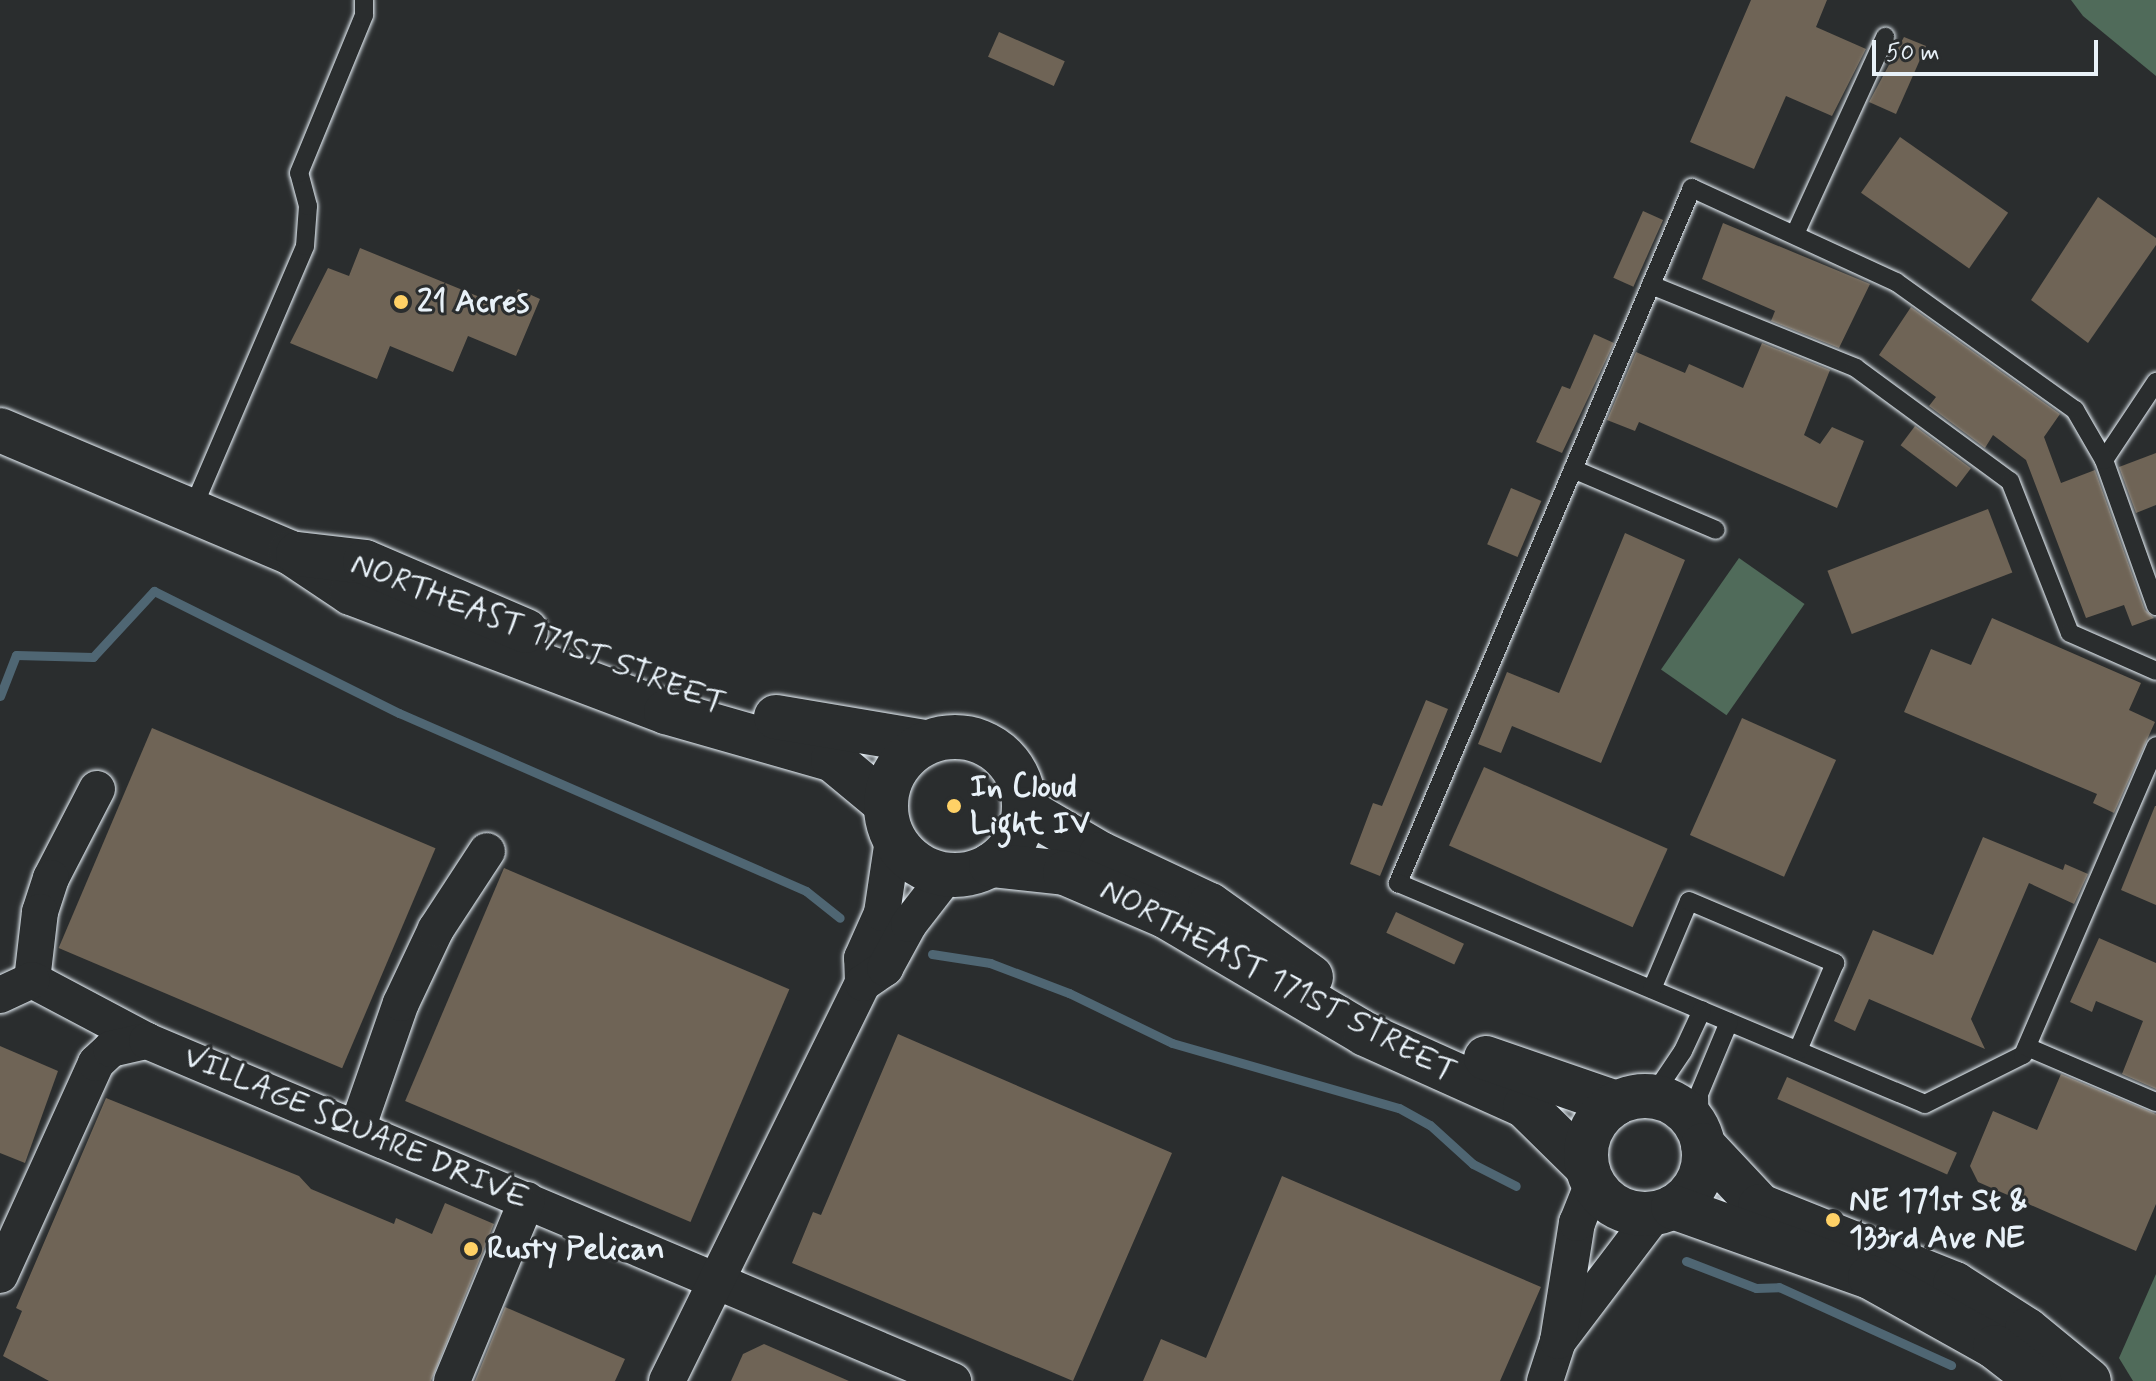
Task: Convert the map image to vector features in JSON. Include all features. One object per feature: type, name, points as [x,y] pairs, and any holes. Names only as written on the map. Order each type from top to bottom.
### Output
[{"type":"main road","name":"NORTHEAST 171ST STREET","points":[[0,430],[291,553],[351,593],[527,663],[666,712],[833,760],[889,821]]},
{"type":"main road","name":"NORTHEAST 171ST STREET","points":[[291,553],[365,562],[538,636],[726,708],[926,742]]},
{"type":"main road","points":[[950,736],[973,739],[995,749],[1017,777],[1024,809],[1020,831],[991,865],[947,875],[907,856],[889,821],[894,772],[926,742],[950,736]]},
{"type":"main road","name":"NORTHEAST 171ST STREET","points":[[1024,809],[1101,854],[1210,905],[1310,976],[1363,1003],[1539,1080],[1634,1100]]},
{"type":"main road","name":"NORTHEAST 171ST STREET","points":[[991,865],[1065,873],[1129,898],[1365,1034],[1516,1101],[1590,1174]]},
{"type":"main road","points":[[2039,1381],[1995,1347],[1870,1277],[1664,1210],[1619,1208],[1590,1174],[1591,1130],[1634,1100],[1682,1109],[1701,1140],[1760,1206],[1955,1284],[2027,1330],[2089,1381]]},
{"type":"main road","points":[[1664,1210],[1698,1181],[1701,1140]]},
{"type":"street","points":[[97,789],[51,878],[35,938],[16,988],[147,1041]]},
{"type":"street","points":[[667,1381],[863,983],[862,958],[882,913],[889,821]]},
{"type":"street","points":[[357,1129],[401,1003],[436,929],[487,851]]},
{"type":"street","points":[[863,983],[885,968],[915,915],[947,875]]},
{"type":"street","name":"VILLAGE SQUARE DRIVE","points":[[0,1275],[83,1087],[111,1049],[147,1041],[715,1281],[899,1371],[953,1381]]},
{"type":"street","points":[[1545,1381],[1558,1341],[1577,1223],[1590,1174]]},
{"type":"street","points":[[452,1381],[527,1200]]},
{"type":"street","points":[[1558,1341],[1664,1210]]},
{"type":"lane","points":[[192,510],[305,246],[308,206],[299,173],[342,74],[364,15],[364,0]]},
{"type":"lane","points":[[1795,234],[1885,37]]},
{"type":"lane","points":[[2156,606],[2104,460],[2075,410],[1896,282],[1692,188],[1398,883],[1925,1104],[2023,1055],[2156,746]]},
{"type":"lane","points":[[1651,285],[1856,368],[2010,481],[2070,633],[2156,671]]},
{"type":"lane","points":[[2104,460],[2156,382]]},
{"type":"lane","points":[[1573,469],[1716,530]]},
{"type":"lane","points":[[1652,989],[1689,901],[1835,963],[1798,1050]]},
{"type":"lane","points":[[1634,1100],[1683,1051],[1702,1010]]},
{"type":"lane","points":[[1701,1140],[1699,1094],[1729,1022]]},
{"type":"lane","points":[[2027,1047],[2156,1102]]},
{"type":"green space","points":[[2071,0],[2156,0],[2156,76],[2083,16]]},
{"type":"green space","points":[[1739,558],[1805,604],[1727,715],[1661,669]]},
{"type":"green space","points":[[2156,1274],[2156,1381],[2133,1381],[2119,1358]]},
{"type":"building","points":[[1751,0],[1827,0],[1816,27],[1866,49],[1832,116],[1786,96],[1754,169],[1690,142]]},
{"type":"building","points":[[999,32],[1065,61],[1054,86],[988,57]]},
{"type":"building","points":[[1904,37],[1926,46],[1896,114],[1869,102]]},
{"type":"building","points":[[1900,137],[2008,213],[1969,268],[1861,193]]},
{"type":"building","points":[[2098,197],[2156,238],[2156,245],[2088,343],[2031,300]]},
{"type":"building","points":[[1643,211],[1663,220],[1633,287],[1613,278]]},
{"type":"building","points":[[1723,223],[1870,284],[1839,348],[1771,321],[1775,311],[1702,279]]},
{"type":"building","points":[[360,248],[509,309],[518,289],[540,299],[516,356],[468,336],[453,372],[390,346],[377,379],[290,343],[328,268],[349,276]]},
{"type":"building","points":[[1911,307],[2060,414],[2044,437],[2061,483],[2095,470],[2145,610],[2154,618],[2132,626],[2124,605],[2086,618],[2026,460],[1993,435],[1985,448],[1929,406],[1936,397],[1879,355]]},
{"type":"building","points":[[1594,334],[1614,343],[1562,453],[1536,442],[1562,386],[1570,389]]},
{"type":"building","points":[[1762,343],[1830,370],[1804,435],[1820,444],[1832,427],[1864,441],[1837,508],[1639,422],[1635,431],[1607,420],[1636,352],[1685,373],[1689,364],[1743,388]]},
{"type":"building","points":[[1915,426],[1971,468],[1956,487],[1901,445]]},
{"type":"building","points":[[2156,453],[2156,505],[2136,513],[2119,467]]},
{"type":"building","points":[[1511,488],[1541,501],[1518,557],[1487,544]]},
{"type":"building","points":[[1988,509],[2012,572],[1852,634],[1827,571]]},
{"type":"building","points":[[1625,533],[1685,560],[1601,763],[1512,726],[1501,753],[1478,744],[1507,672],[1559,693]]},
{"type":"building","points":[[1992,618],[2141,683],[2129,710],[2155,722],[2114,813],[2093,803],[2097,794],[1904,712],[1931,649],[1971,665]]},
{"type":"building","points":[[1426,700],[1448,709],[1380,876],[1350,864],[1373,803],[1382,806]]},
{"type":"building","points":[[1742,718],[1836,760],[1784,877],[1690,835]]},
{"type":"building","points":[[152,728],[436,848],[342,1068],[59,948]]},
{"type":"building","points":[[1484,767],[1668,849],[1633,927],[1449,846]]},
{"type":"building","points":[[2156,806],[2156,905],[2121,890]]},
{"type":"building","points":[[1983,837],[2063,870],[2065,864],[2088,874],[2074,904],[2029,883],[1971,1019],[1985,1049],[1869,999],[1855,1031],[1834,1021],[1873,930],[1933,955]]},
{"type":"building","points":[[504,868],[789,989],[691,1222],[405,1101]]},
{"type":"building","points":[[1396,912],[1464,944],[1454,965],[1386,933]]},
{"type":"building","points":[[2099,938],[2156,963],[2156,1089],[2122,1074],[2143,1021],[2096,1001],[2092,1012],[2070,1002]]},
{"type":"building","points":[[898,1034],[1172,1153],[1073,1381],[792,1263],[813,1212],[821,1215]]},
{"type":"building","points":[[0,1046],[58,1071],[25,1163],[0,1153]]},
{"type":"building","points":[[2061,1074],[2156,1114],[2156,1204],[2136,1251],[1978,1182],[1970,1166],[1993,1111],[2037,1130]]},
{"type":"building","points":[[1787,1077],[1957,1153],[1947,1175],[1777,1099]]},
{"type":"building","points":[[106,1098],[299,1176],[311,1189],[394,1224],[396,1218],[432,1234],[445,1203],[494,1224],[431,1381],[49,1381],[3,1356],[22,1311],[16,1308]]},
{"type":"building","points":[[1282,1176],[1541,1287],[1500,1381],[1143,1381],[1161,1339],[1206,1358]]},
{"type":"building","points":[[505,1307],[625,1359],[615,1381],[475,1381]]},
{"type":"building","points":[[764,1344],[849,1381],[731,1381],[743,1354]]},
{"type":"waterway","points":[[0,696],[16,655],[93,657],[154,591],[399,713],[806,891],[840,918]]},
{"type":"waterway","points":[[932,954],[990,963],[1069,993],[1172,1043],[1399,1108],[1430,1125],[1473,1164],[1516,1186]]},
{"type":"waterway","points":[[1686,1261],[1756,1288],[1779,1287],[1951,1365]]},
{"type":"place","name":"21 Acres","points":[[401,302]]},
{"type":"place","name":"In Cloud Light IV","points":[[954,806]]},
{"type":"place","name":"NE 171st St & 133rd Ave NE","points":[[1833,1220]]},
{"type":"place","name":"Rusty Pelican","points":[[471,1249]]}]
